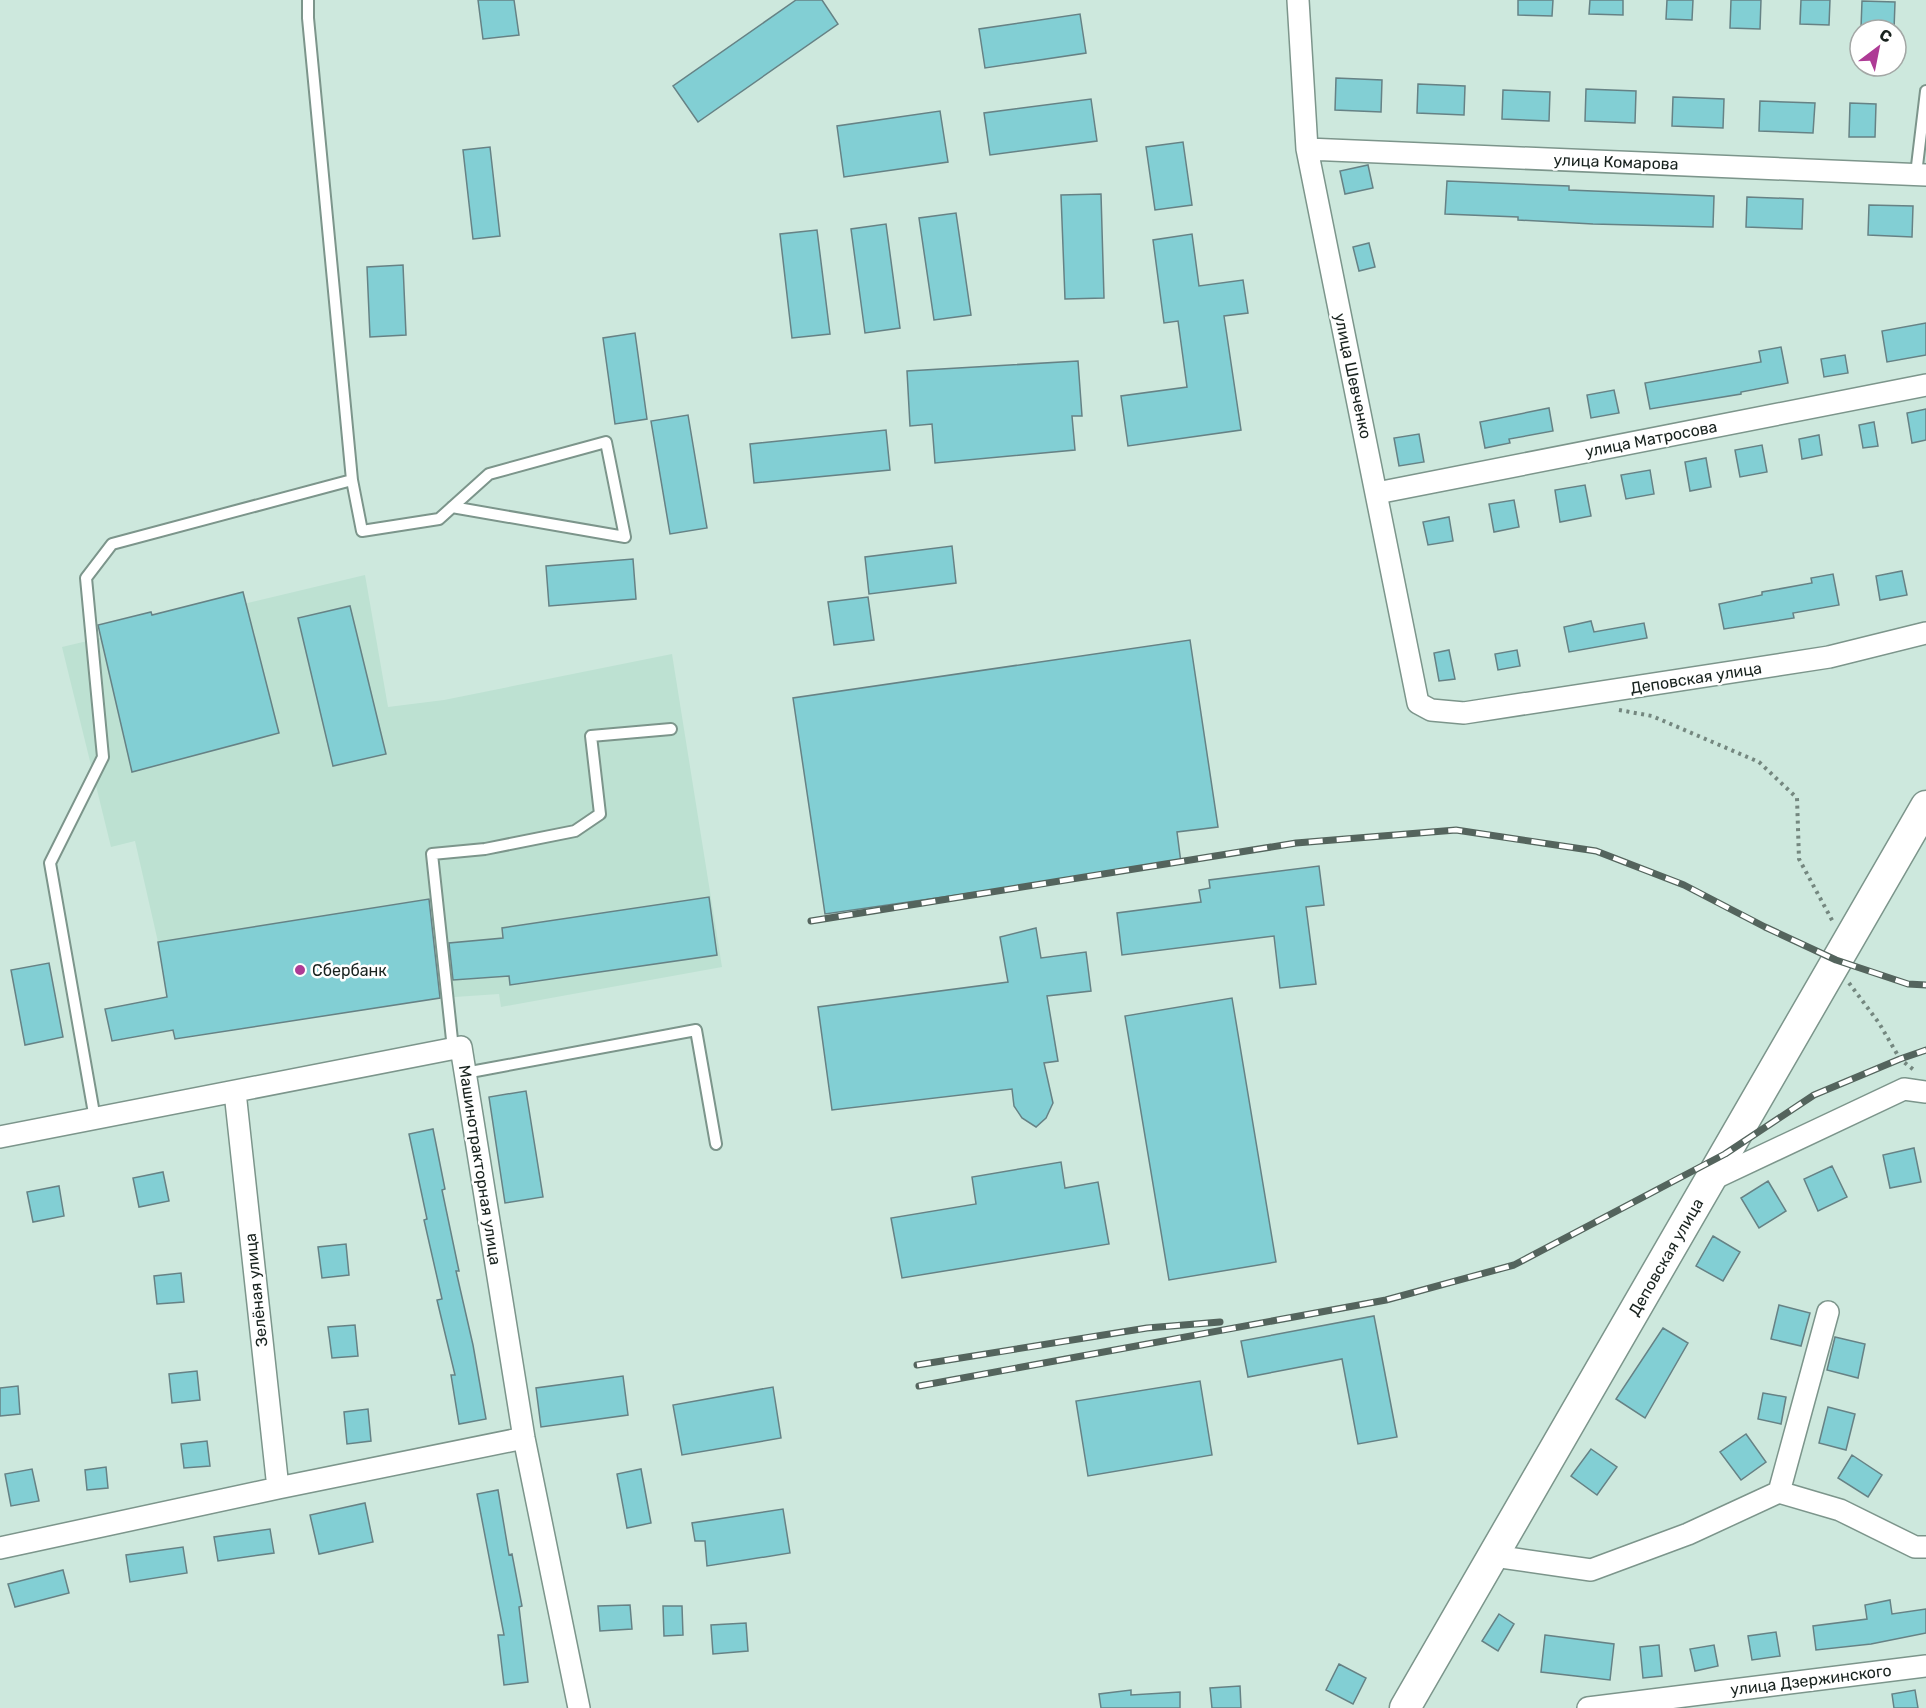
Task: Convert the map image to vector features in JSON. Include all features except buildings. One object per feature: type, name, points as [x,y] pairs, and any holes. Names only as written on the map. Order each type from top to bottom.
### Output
[{"type":"street","name":"улица Шевченко","points":[[1298,0],[1307,149],[1418,703],[1431,710],[1464,713]]},
{"type":"street","name":"улица Комарова","points":[[1307,149],[1921,174]]},
{"type":"street","name":"улица Матросова","points":[[1377,493],[1926,385]]},
{"type":"street","name":"Деповская улица","points":[[1464,713],[1829,657],[1926,633]]},
{"type":"street","name":"Деповская улица","points":[[1405,1708],[1926,806]]},
{"type":"street","name":"Машинотракторная улица","points":[[0,1137],[461,1047],[524,1438],[579,1708]]},
{"type":"street","points":[[1710,1180],[1904,1089],[1922,1083]]},
{"type":"street","name":"Зелёная улица","points":[[235,1092],[278,1488]]},
{"type":"street","points":[[1779,1492],[1828,1312]]},
{"type":"street","points":[[0,1548],[524,1438]]},
{"type":"street","points":[[1494,1556],[1591,1570],[1688,1534],[1779,1492],[1840,1510],[1915,1547],[1926,1547]]},
{"type":"street","name":"улица Дзержинского","points":[[1588,1708],[1926,1666]]},
{"type":"lane","points":[[308,0],[352,480],[362,531],[439,519],[452,507],[489,474],[606,442],[625,537],[452,507]]},
{"type":"lane","points":[[1921,174],[1926,91]]},
{"type":"lane","points":[[95,1119],[50,863],[103,757],[86,578],[112,544],[352,480]]},
{"type":"lane","points":[[453,1049],[432,854],[485,849],[575,831],[600,814],[591,736],[671,729]]},
{"type":"lane","points":[[465,1072],[696,1029],[716,1144]]},
{"type":"path","points":[[1610,708],[1652,716],[1759,762],[1797,798],[1799,859],[1832,919],[1836,960],[1856,994],[1879,1023],[1900,1059],[1922,1083]]},
{"type":"shaded area","points":[[365,575],[388,707],[444,700],[672,654],[722,967],[501,1007],[499,994],[440,998],[428,899],[158,942],[135,841],[111,847],[62,647]]},
{"type":"railway","points":[[811,921],[1296,843],[1456,830],[1596,851],[1684,885],[1765,927],[1836,960],[1908,984],[1926,985]]},
{"type":"railway","points":[[919,1386],[1386,1300],[1514,1265],[1725,1154],[1814,1095],[1926,1050]]},
{"type":"railway","points":[[917,1365],[1147,1328],[1220,1322]]},
{"type":"place","name":"Сбербанк","points":[[300,970]]}]
